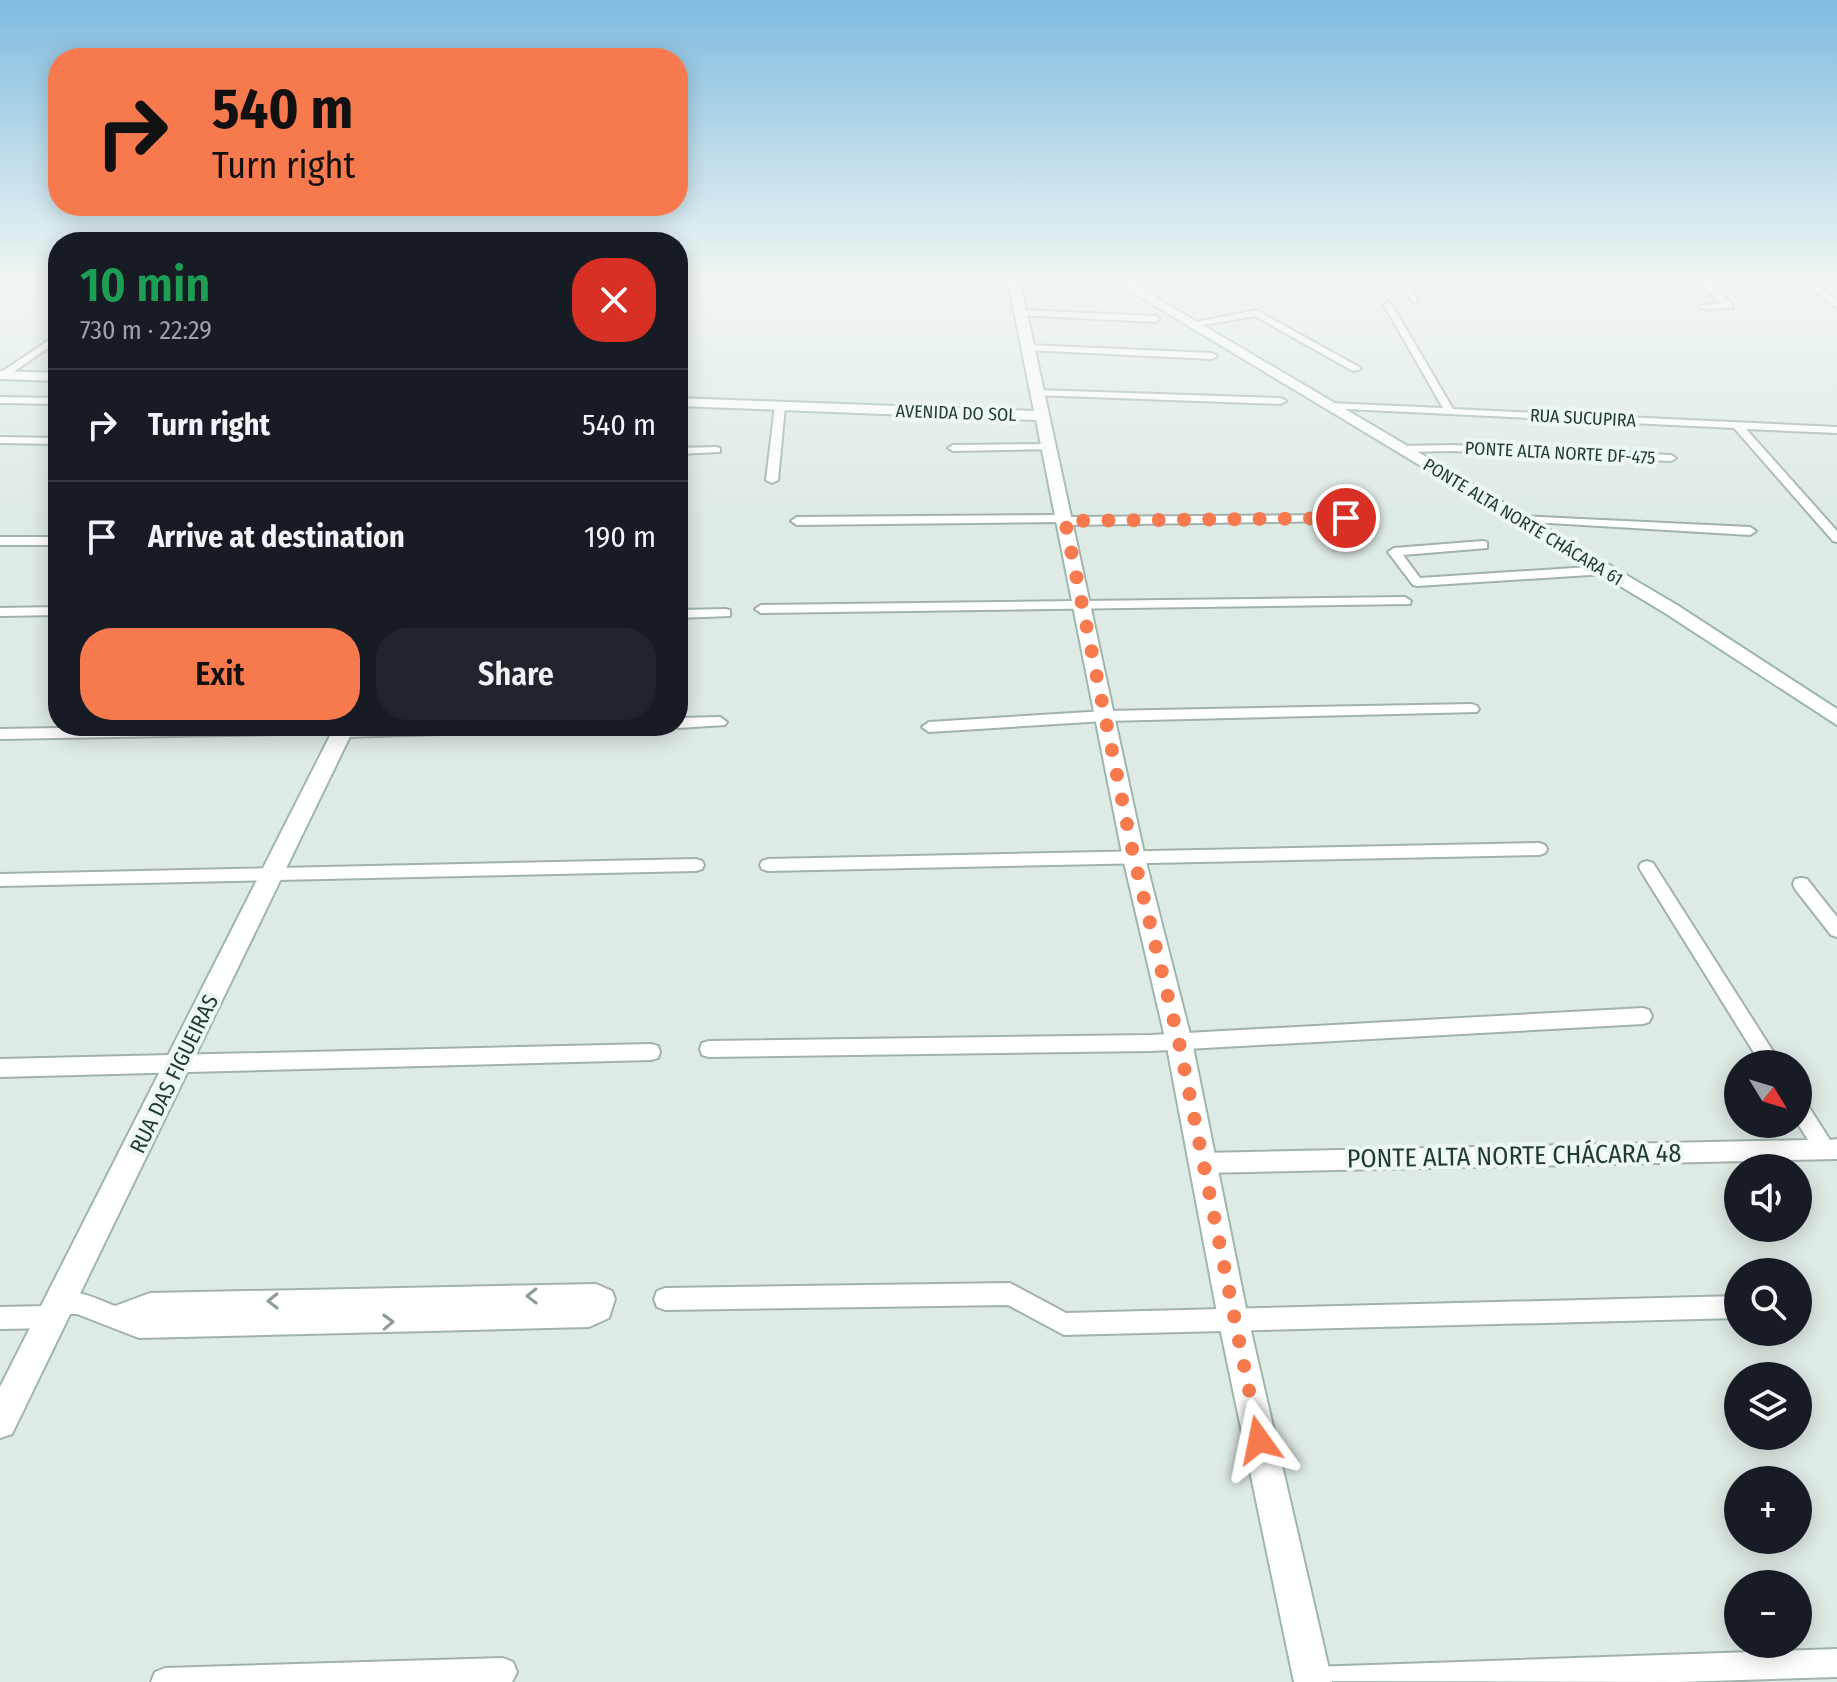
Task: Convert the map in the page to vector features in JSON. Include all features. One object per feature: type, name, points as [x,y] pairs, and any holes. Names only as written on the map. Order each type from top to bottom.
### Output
[{"type":"street","points":[[1,376],[25,359]]},
{"type":"street","points":[[1030,359],[1051,447],[1134,858],[1179,1042],[1233,1318],[1313,1681],[1837,1663]]},
{"type":"street","name":"PONTE ALTA NORTE CHÁCARA 61","points":[[1252,359],[1716,637],[1837,718]]},
{"type":"street","points":[[1339,359],[1356,369]]},
{"type":"street","points":[[1420,359],[1450,412]]},
{"type":"street","points":[[1,376],[48,377]]},
{"type":"street","points":[[0,400],[48,401]]},
{"type":"street","points":[[1039,404],[1281,401]]},
{"type":"street","name":"AVENIDA DO SOL","points":[[688,402],[780,406],[1039,404]]},
{"type":"street","points":[[772,480],[780,406]]},
{"type":"street","name":"RUA SUCUPIRA","points":[[1330,406],[1837,430]]},
{"type":"street","points":[[1362,426],[1374,410]]},
{"type":"street","points":[[1737,425],[1837,538]]},
{"type":"street","points":[[0,440],[48,441]]},
{"type":"street","points":[[953,448],[1051,447]]},
{"type":"street","name":"PONTE ALTA NORTE DF-475","points":[[1400,449],[1452,448],[1671,458]]},
{"type":"street","points":[[688,451],[716,450]]},
{"type":"street","points":[[797,521],[1346,518]]},
{"type":"street","points":[[1518,519],[1750,531]]},
{"type":"street","points":[[0,541],[48,541]]},
{"type":"street","points":[[1483,545],[1394,552],[1417,582],[1605,570]]},
{"type":"street","points":[[761,609],[1405,601]]},
{"type":"street","points":[[0,612],[48,611]]},
{"type":"street","points":[[688,614],[725,613]]},
{"type":"street","points":[[929,727],[1105,716],[1472,709]]},
{"type":"street","points":[[688,723],[720,722]]},
{"type":"street","points":[[0,734],[48,733]]},
{"type":"street","name":"RUA DAS FIGUEIRAS","points":[[0,1422],[341,736]]},
{"type":"street","points":[[768,865],[1539,849]]},
{"type":"street","points":[[0,880],[696,865]]},
{"type":"street","points":[[1647,867],[1762,1050]]},
{"type":"street","points":[[1801,884],[1837,930]]},
{"type":"street","points":[[709,1049],[1179,1042],[1643,1016]]},
{"type":"street","points":[[0,1068],[651,1052]]},
{"type":"street","points":[[1812,1125],[1831,1149]]},
{"type":"street","name":"PONTE ALTA NORTE CHÁCARA 48","points":[[1202,1163],[1831,1149]]},
{"type":"street","points":[[665,1299],[1010,1294],[1064,1324],[1724,1307]]},
{"type":"street","points":[[0,1318],[56,1310],[77,1303],[139,1327],[589,1316],[601,1310],[604,1299],[596,1295],[150,1304],[116,1317]]},
{"type":"street","points":[[311,1324],[320,1301]]},
{"type":"street","points":[[165,1682],[503,1672]]},
{"type":"route","points":[[1259,1440],[1179,1042],[1134,858],[1065,521],[1346,518]]}]
